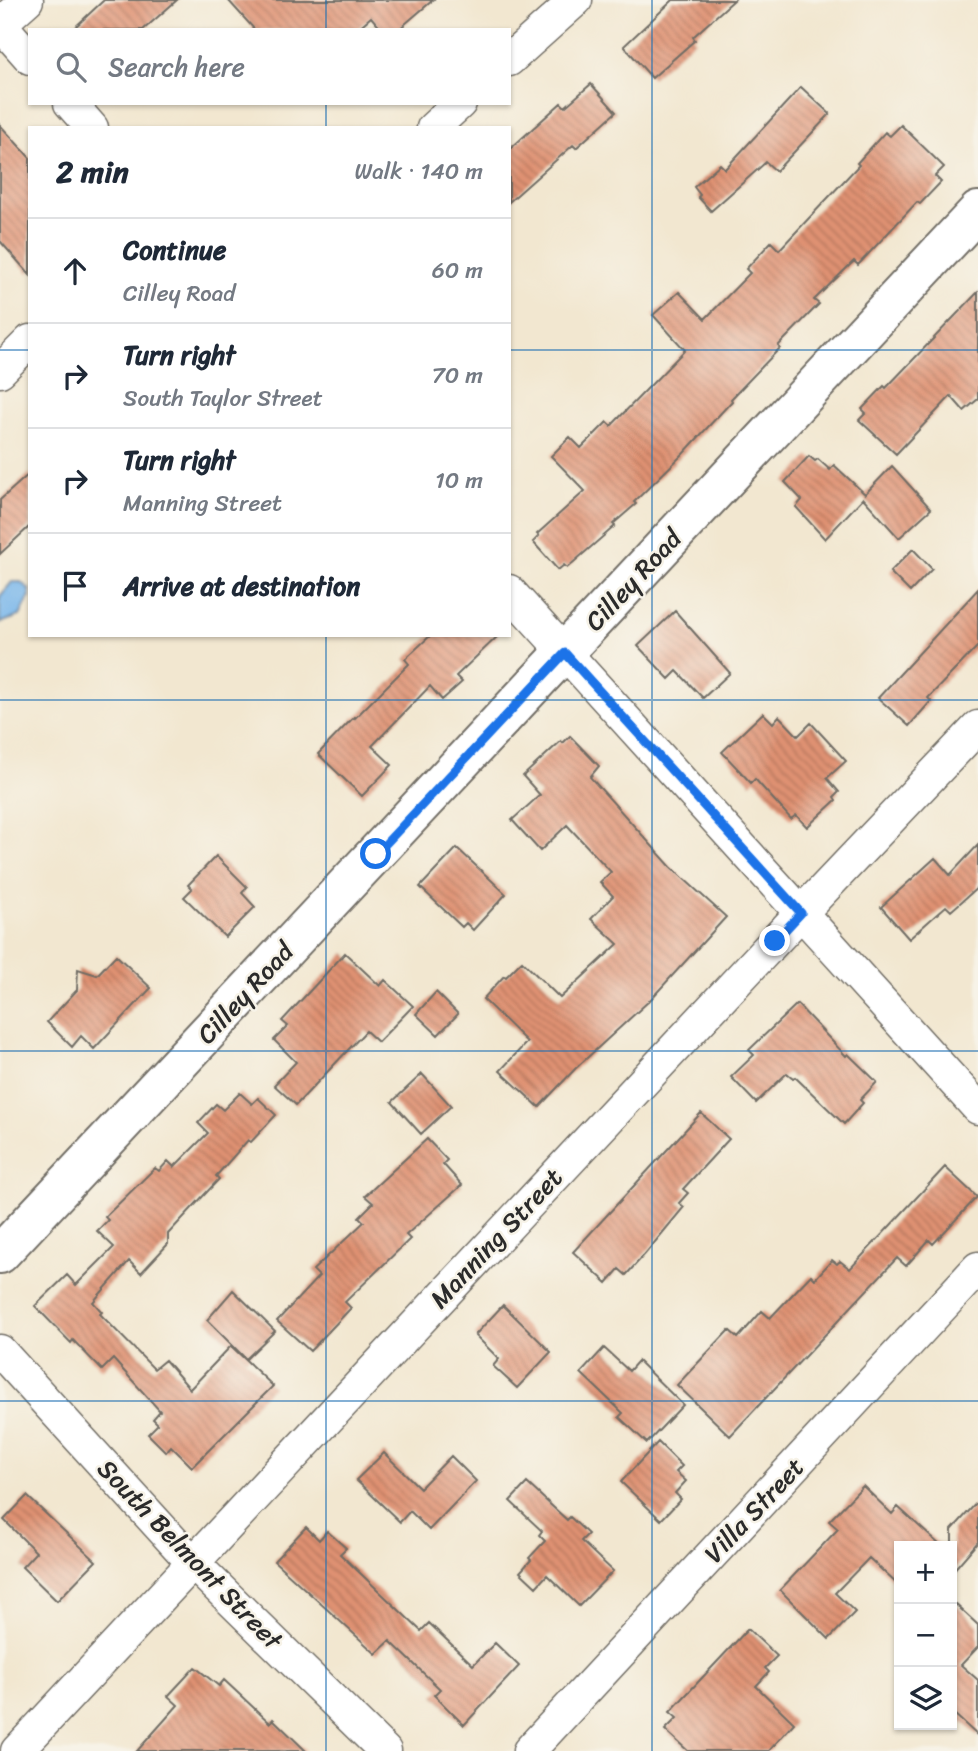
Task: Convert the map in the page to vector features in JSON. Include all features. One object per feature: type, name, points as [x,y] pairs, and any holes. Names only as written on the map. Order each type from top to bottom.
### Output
[{"type":"street","points":[[27,0],[0,24],[28,56]]},
{"type":"street","points":[[511,58],[576,0]]},
{"type":"street","points":[[73,105],[90,126]]},
{"type":"street","points":[[435,126],[458,105]]},
{"type":"street","name":"Cilley Road","points":[[0,1254],[978,211]]},
{"type":"street","points":[[0,371],[28,343]]},
{"type":"street","points":[[511,593],[978,1108]]},
{"type":"street","name":"Manning Street","points":[[17,1751],[978,727]]},
{"type":"street","name":"Villa Street","points":[[529,1751],[978,1268]]},
{"type":"street","name":"South Belmont Street","points":[[0,1351],[192,1562],[385,1751]]},
{"type":"water","points":[[12,582],[21,582],[28,588],[28,600],[20,616],[0,623],[0,596]]},
{"type":"building","points":[[104,0],[177,0],[145,28],[74,28]]},
{"type":"building","points":[[228,0],[433,0],[400,28],[380,28],[371,17],[358,28],[253,28]]},
{"type":"building","points":[[673,0],[734,0],[693,37],[695,40],[652,78],[624,46]]},
{"type":"building","points":[[591,84],[616,112],[576,148],[573,145],[511,200],[511,148],[561,103],[565,107]]},
{"type":"building","points":[[801,87],[830,114],[776,171],[766,162],[711,211],[698,197],[700,195],[694,187],[720,164],[725,169]]},
{"type":"building","points":[[0,125],[28,156],[28,273],[0,241]]},
{"type":"building","points":[[901,125],[944,167],[935,176],[941,182],[920,204],[917,202],[858,265],[854,261],[814,300],[819,304],[778,346],[780,348],[683,454],[634,502],[636,504],[613,524],[615,526],[567,568],[564,565],[558,570],[533,542],[539,536],[537,534],[585,491],[551,456],[570,437],[581,448],[607,422],[611,426],[685,350],[653,315],[679,292],[705,319],[750,273],[746,269],[771,242],[779,250],[859,165],[857,163],[885,132],[890,136]]},
{"type":"building","points":[[978,292],[978,399],[964,411],[951,396],[896,454],[859,420],[866,413],[862,409],[884,386],[886,388]]},
{"type":"building","points":[[809,456],[815,461],[818,459],[830,470],[834,465],[865,494],[892,466],[931,509],[899,538],[863,498],[825,539],[796,507],[802,500],[785,482]]},
{"type":"building","points":[[28,475],[28,528],[0,554],[0,500]]},
{"type":"building","points":[[913,549],[932,569],[910,592],[890,572]]},
{"type":"building","points":[[978,589],[978,646],[928,698],[931,701],[909,726],[878,698]]},
{"type":"building","points":[[675,611],[730,673],[703,698],[677,671],[669,679],[638,646]]},
{"type":"building","points":[[429,637],[497,637],[456,676],[462,682],[442,700],[430,686],[372,746],[392,765],[362,796],[318,754],[409,664],[405,659]]},
{"type":"building","points":[[763,713],[773,723],[779,716],[798,736],[811,723],[846,761],[827,778],[839,792],[834,797],[836,800],[807,827],[796,815],[791,819],[755,779],[751,783],[722,752]]},
{"type":"building","points":[[570,736],[599,766],[590,777],[671,867],[726,917],[650,1000],[576,1068],[539,1107],[500,1071],[527,1042],[483,999],[522,961],[560,998],[618,944],[591,919],[613,896],[600,882],[611,872],[567,825],[540,851],[512,820],[540,795],[523,776]]},
{"type":"building","points":[[978,845],[978,887],[951,911],[946,906],[909,939],[881,907],[935,858],[950,875]]},
{"type":"building","points":[[457,848],[506,894],[473,930],[466,923],[462,927],[420,887]]},
{"type":"building","points":[[216,856],[247,887],[242,893],[255,907],[225,937],[184,897],[192,889],[188,885]]},
{"type":"building","points":[[345,953],[380,986],[385,980],[413,1006],[378,1042],[366,1031],[296,1105],[274,1085],[296,1062],[274,1040],[288,1026],[282,1021]]},
{"type":"building","points":[[116,955],[151,988],[94,1049],[81,1036],[72,1047],[47,1022],[77,990],[78,969],[97,975]]},
{"type":"building","points":[[436,992],[458,1014],[438,1035],[416,1014]]},
{"type":"building","points":[[797,1004],[846,1056],[848,1054],[877,1082],[860,1100],[863,1103],[844,1124],[795,1077],[787,1073],[756,1103],[731,1077],[754,1055],[749,1050]]},
{"type":"building","points":[[422,1074],[451,1106],[421,1134],[392,1102]]},
{"type":"building","points":[[240,1093],[252,1104],[258,1098],[276,1115],[251,1142],[248,1140],[216,1176],[219,1179],[168,1234],[168,1244],[141,1273],[129,1261],[93,1302],[102,1312],[100,1314],[154,1369],[165,1360],[190,1389],[231,1346],[273,1386],[192,1467],[171,1446],[166,1452],[148,1434],[158,1424],[153,1419],[160,1411],[113,1359],[102,1370],[35,1306],[67,1275],[76,1285],[114,1247],[97,1231],[108,1220],[105,1217],[155,1168],[159,1171],[168,1161],[174,1167],[208,1133],[198,1123],[216,1104],[223,1110]]},
{"type":"building","points":[[701,1113],[729,1139],[683,1189],[688,1193],[679,1203],[684,1207],[645,1254],[626,1275],[619,1269],[607,1283],[573,1252]]},
{"type":"building","points":[[427,1139],[447,1160],[443,1164],[462,1185],[406,1235],[410,1239],[345,1302],[351,1308],[310,1351],[277,1321],[319,1276],[313,1270],[364,1222],[359,1217],[373,1203],[365,1196]]},
{"type":"building","points":[[945,1167],[977,1197],[933,1244],[929,1240],[906,1266],[897,1258],[730,1436],[677,1385],[729,1330],[738,1338],[762,1311],[770,1318],[811,1275],[815,1279],[832,1260],[837,1264],[840,1261],[850,1269]]},
{"type":"building","points":[[233,1290],[275,1331],[246,1359],[207,1320]]},
{"type":"building","points":[[503,1305],[551,1352],[517,1388],[493,1366],[499,1359],[475,1335]]},
{"type":"building","points":[[604,1348],[629,1371],[638,1361],[683,1405],[647,1443],[619,1417],[623,1413],[581,1373]]},
{"type":"building","points":[[658,1442],[682,1466],[676,1472],[686,1481],[675,1493],[681,1499],[661,1520],[621,1482]]},
{"type":"building","points":[[384,1453],[420,1488],[451,1456],[476,1481],[429,1530],[410,1511],[400,1522],[356,1480]]},
{"type":"building","points":[[527,1483],[567,1520],[570,1517],[588,1534],[581,1541],[613,1571],[579,1606],[547,1575],[536,1587],[520,1572],[545,1541],[539,1535],[542,1531],[510,1501]]},
{"type":"building","points":[[863,1486],[892,1514],[898,1507],[935,1541],[894,1541],[894,1581],[869,1558],[835,1593],[855,1612],[829,1639],[780,1590],[838,1529],[829,1521]]},
{"type":"building","points":[[27,1496],[96,1561],[57,1601],[22,1567],[36,1552],[4,1520]]},
{"type":"building","points":[[978,1501],[978,1542],[957,1566],[957,1541],[952,1541],[952,1530]]},
{"type":"building","points":[[306,1527],[319,1540],[327,1531],[346,1548],[340,1554],[421,1631],[429,1623],[473,1665],[495,1643],[519,1666],[464,1725],[434,1695],[440,1689],[390,1641],[376,1654],[274,1561]]},
{"type":"building","points":[[957,1606],[978,1625],[978,1647],[961,1665],[978,1680],[978,1736],[957,1717]]},
{"type":"building","points":[[748,1629],[777,1656],[765,1668],[769,1672],[756,1686],[794,1723],[769,1751],[688,1751],[665,1730],[677,1718],[670,1712]]},
{"type":"building","points":[[195,1667],[219,1686],[224,1680],[270,1723],[273,1719],[306,1751],[137,1751],[178,1705],[168,1696]]},
{"type":"route","points":[[376,854],[565,653],[801,913],[775,941]]}]
